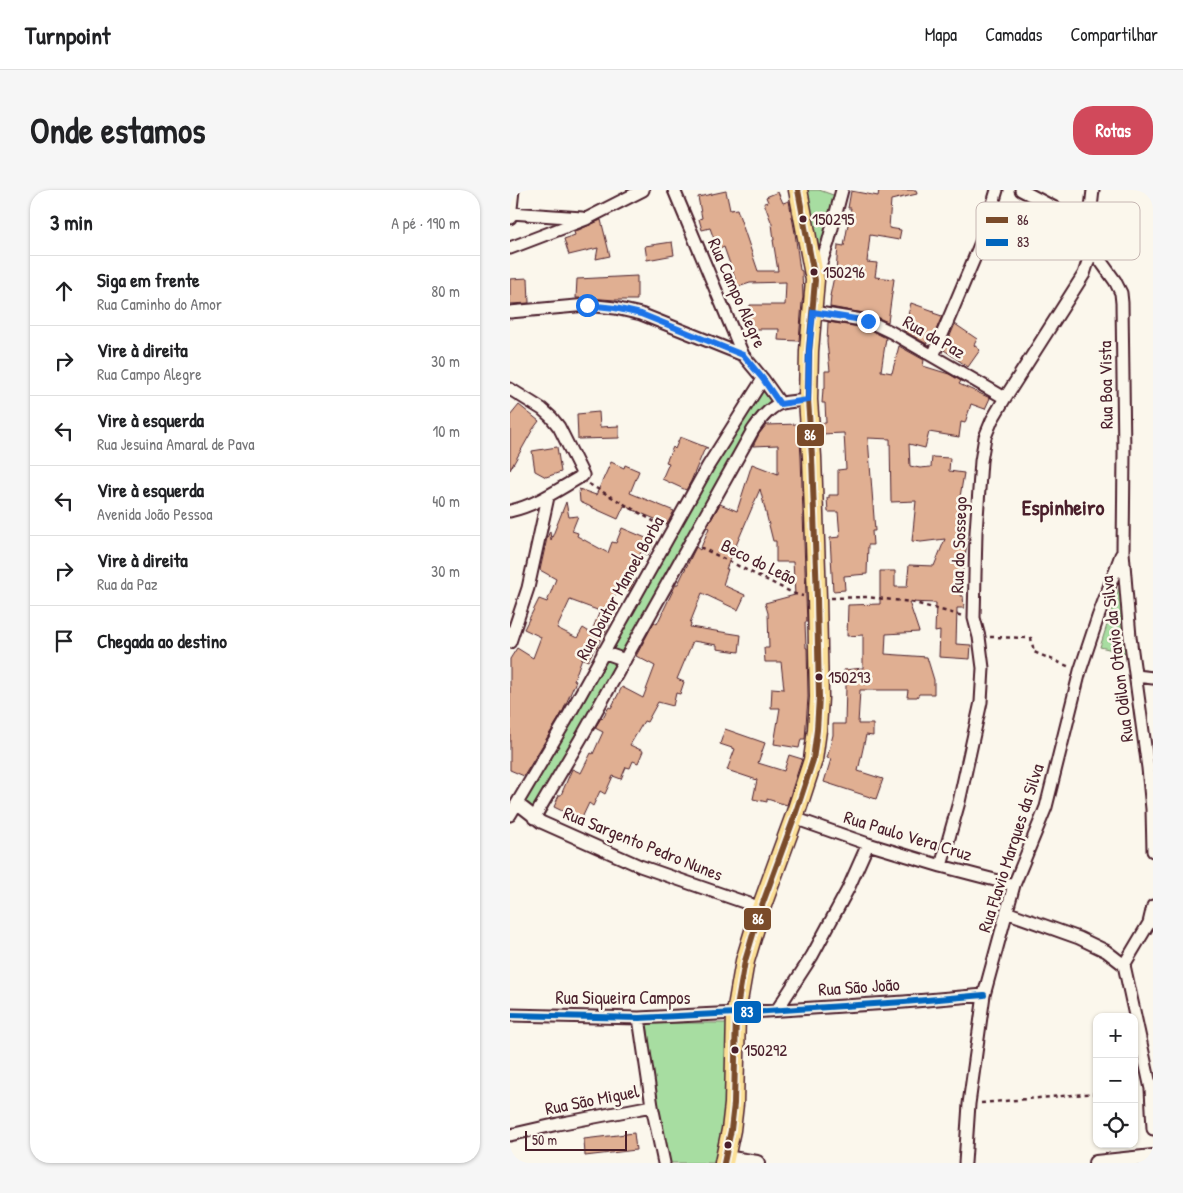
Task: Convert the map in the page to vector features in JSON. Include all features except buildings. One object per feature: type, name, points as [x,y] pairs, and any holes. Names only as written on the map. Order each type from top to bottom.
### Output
[{"type":"main road","points":[[725,1160],[734,1104],[736,1013],[745,961],[761,908],[794,818],[812,760],[817,730],[819,697],[817,598],[808,400],[809,350],[815,280],[798,190]]},
{"type":"street","points":[[513,190],[510,216],[586,219]]},
{"type":"street","points":[[510,248],[586,219],[643,190]]},
{"type":"street","name":"Rua Campo Alegre","points":[[674,190],[743,355],[780,404]]},
{"type":"street","points":[[815,280],[828,244],[842,190]]},
{"type":"street","points":[[993,202],[997,190]]},
{"type":"street","points":[[1021,190],[1044,202]]},
{"type":"street","points":[[933,356],[976,254]]},
{"type":"street","name":"Rua do Sossego","points":[[941,866],[959,802],[981,702],[983,668],[979,637],[974,618],[976,532],[981,461],[985,437],[1004,398],[1084,274],[1088,260]]},
{"type":"street","name":"Rua Boa Vista","points":[[1100,260],[1115,281],[1122,303],[1124,453],[1122,552]]},
{"type":"street","points":[[510,312],[587,305],[615,308],[641,314],[743,355]]},
{"type":"street","name":"Rua da Paz","points":[[813,312],[868,321],[891,332],[1004,398]]},
{"type":"street","name":"Rua Doutor Manoel Borba","points":[[510,815],[565,722],[708,466],[763,379]]},
{"type":"street","points":[[510,389],[542,409],[551,417],[559,427],[583,473],[581,477],[548,497],[510,511]]},
{"type":"street","points":[[534,818],[584,733],[760,419],[780,404],[808,400]]},
{"type":"street","points":[[510,642],[528,588],[548,497]]},
{"type":"street","name":"Rua Flavio Marques da Silva","points":[[965,1163],[969,1104],[984,995],[1014,885],[1046,807],[1080,671],[1122,552]]},
{"type":"street","name":"Rua Odilon Otavio da Silva","points":[[1122,552],[1130,637],[1150,784],[1153,851]]},
{"type":"street","points":[[644,579],[664,589]]},
{"type":"street","points":[[603,652],[625,660]]},
{"type":"street","points":[[1136,676],[1153,678]]},
{"type":"street","points":[[565,722],[584,733]]},
{"type":"street","name":"Rua Sargento Pedro Nunes","points":[[518,804],[541,822],[640,866],[761,908]]},
{"type":"street","name":"Rua Paulo Vera Cruz","points":[[794,818],[868,844],[1014,885]]},
{"type":"street","points":[[778,1010],[812,956],[848,889],[868,844]]},
{"type":"street","points":[[1124,965],[1149,923],[1153,906]]},
{"type":"street","points":[[1006,912],[1079,938],[1106,951],[1124,965],[1150,1089],[1153,1128]]},
{"type":"street","name":"Rua São João","points":[[736,1013],[984,995]]},
{"type":"street","name":"Rua Siqueira Campos","points":[[510,1015],[639,1018],[736,1013]]},
{"type":"street","points":[[639,1018],[652,1106],[664,1163]]},
{"type":"street","name":"Rua São Miguel","points":[[510,1135],[652,1106]]},
{"type":"street","points":[[1096,1163],[1153,1157]]},
{"type":"street","points":[[725,1160],[757,1163]]},
{"type":"path","points":[[581,477],[671,531]]},
{"type":"path","name":"Beco do Leão","points":[[690,542],[795,594],[817,598],[867,597],[911,602],[974,618]]},
{"type":"path","points":[[979,637],[1031,638],[1034,652],[1080,671]]},
{"type":"path","points":[[969,1104],[1093,1093]]},
{"type":"green space","points":[[801,190],[819,190],[836,196],[818,267]]},
{"type":"green space","points":[[765,382],[777,405],[761,421],[541,821],[519,813],[710,468]]},
{"type":"green space","points":[[1127,562],[1134,655],[1100,647]]},
{"type":"green space","points":[[647,1023],[732,1023],[722,1163],[663,1163]]},
{"type":"transit line","name":"86","points":[[724,1163],[734,1104],[736,1013],[745,961],[761,908],[813,760],[817,730],[819,697],[817,598],[808,400],[809,351],[815,280],[798,190]]},
{"type":"transit line","name":"83","points":[[510,1015],[639,1018],[904,1002],[984,995]]},
{"type":"place","name":"150295","points":[[803,219]]},
{"type":"place","name":"150296","points":[[814,272]]},
{"type":"place","name":"150293","points":[[819,677]]},
{"type":"place","name":"150292","points":[[735,1050]]},
{"type":"district","name":"Espinheiro","points":[[1063,507]]},
{"type":"route","points":[[587,305],[615,308],[641,314],[743,355],[780,404],[808,400],[809,350],[813,312],[868,321]]}]
